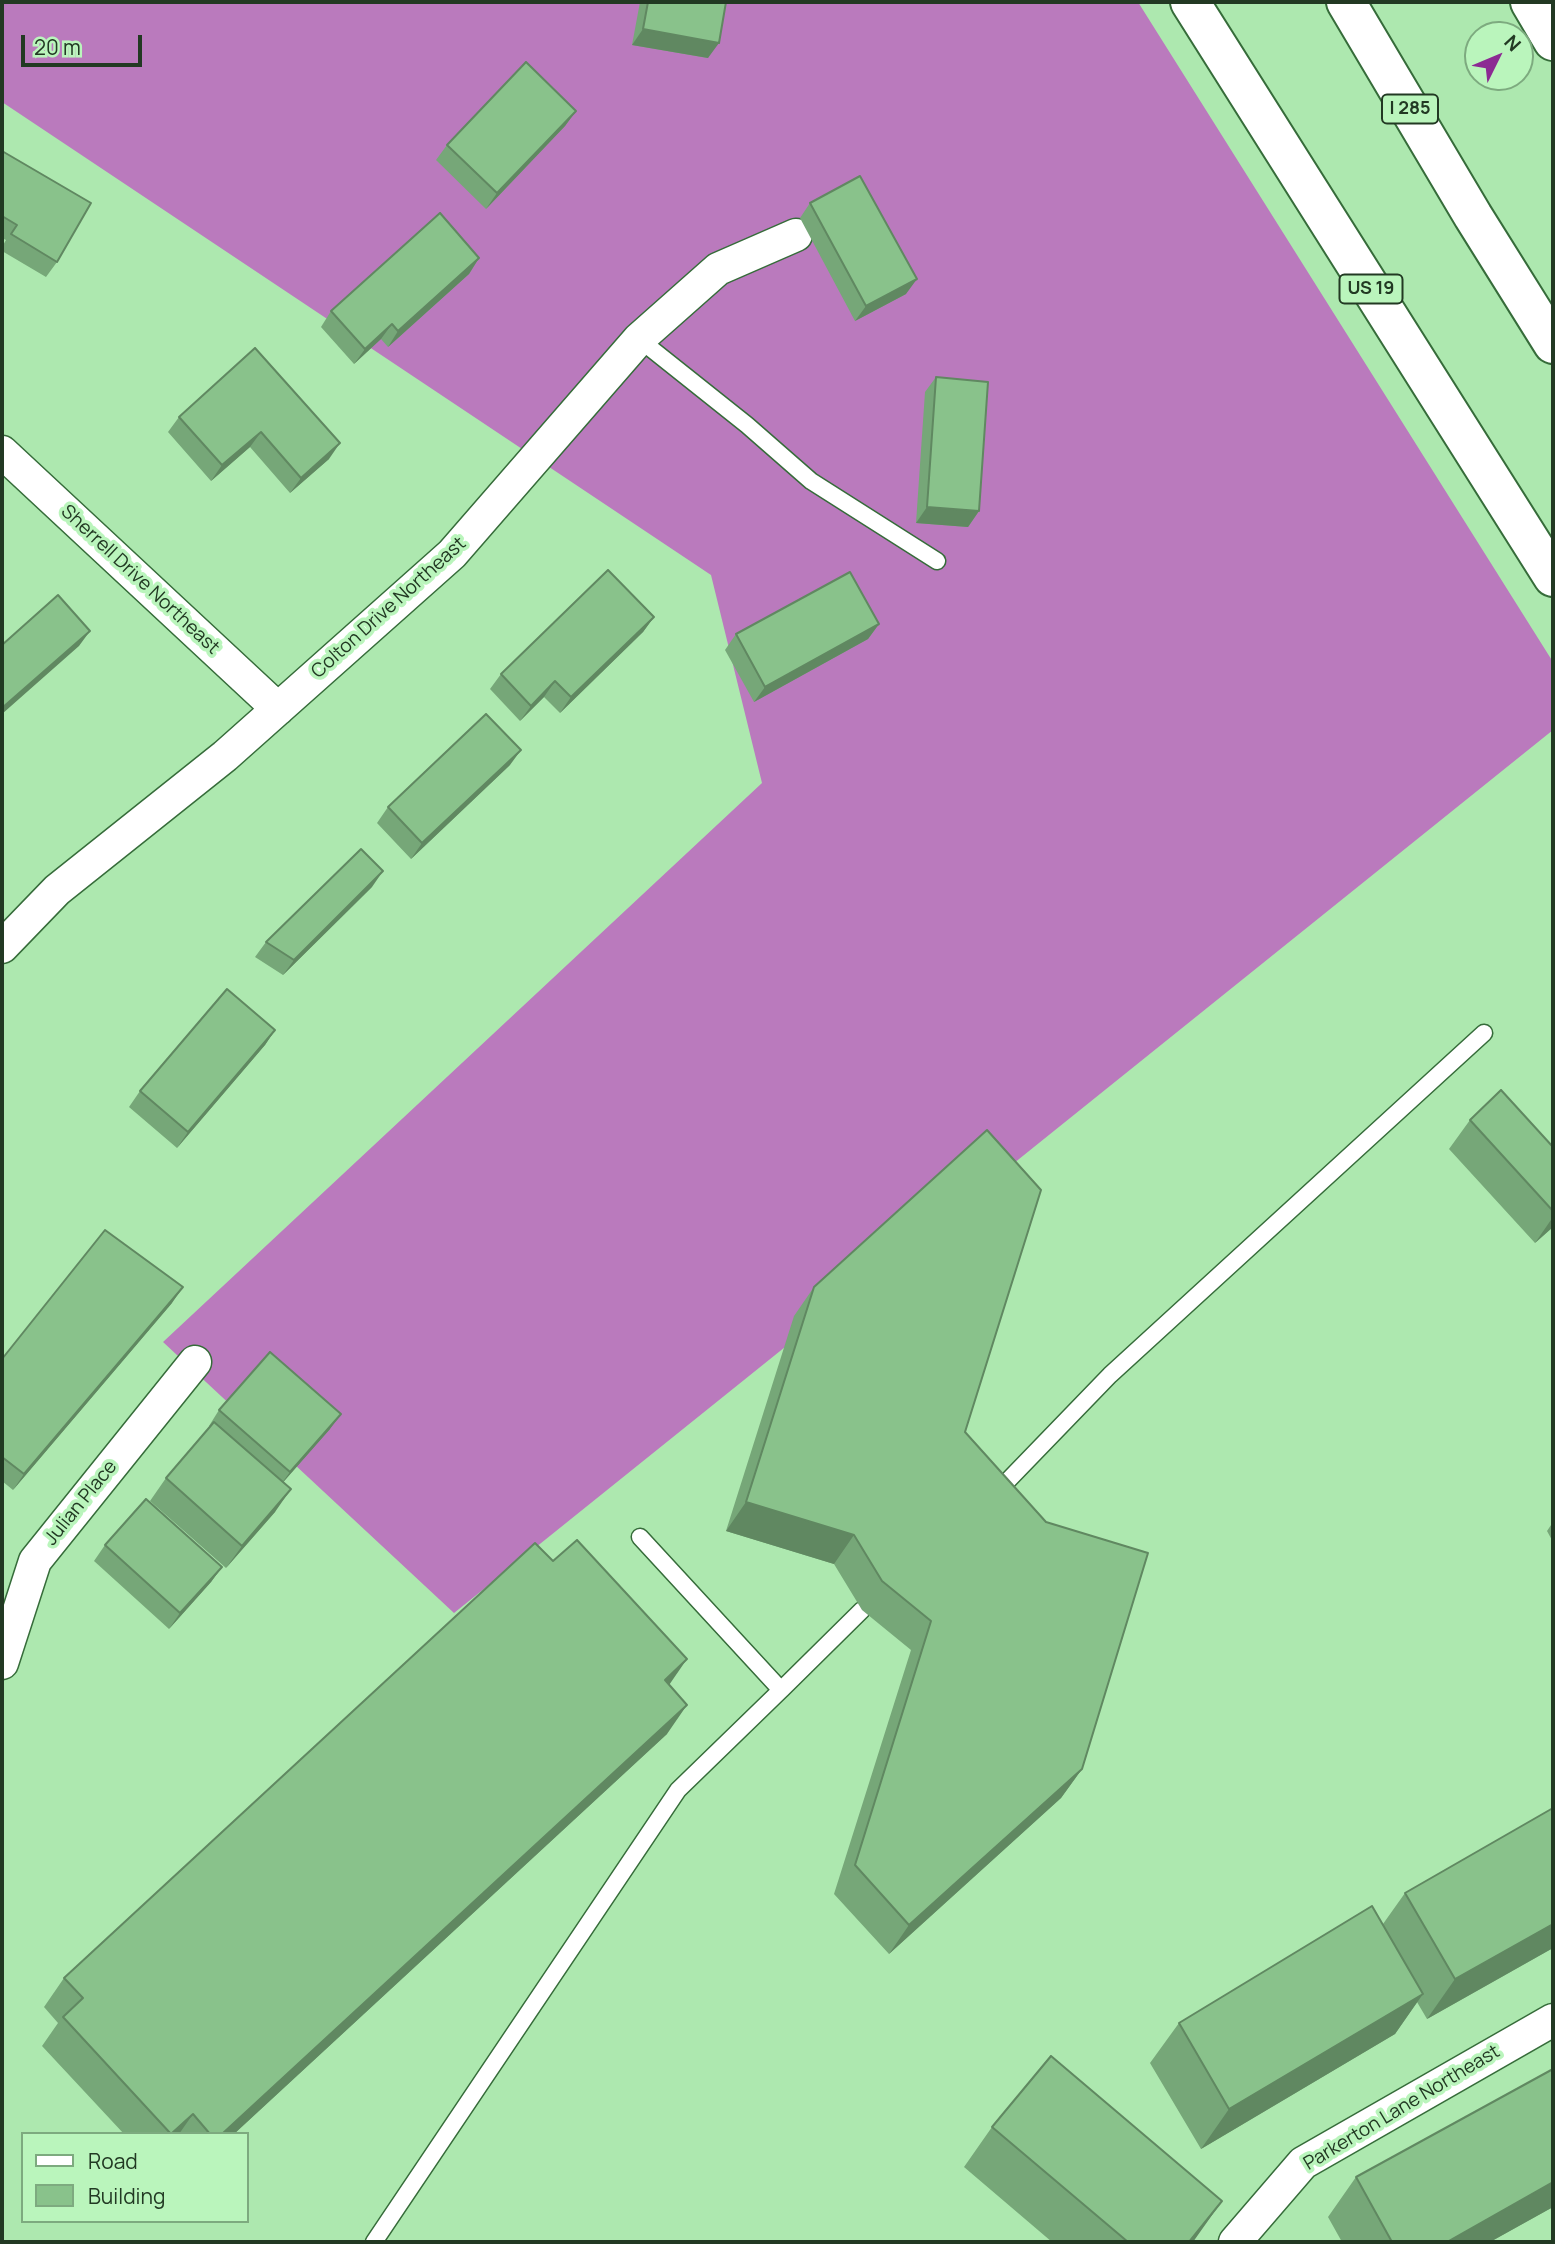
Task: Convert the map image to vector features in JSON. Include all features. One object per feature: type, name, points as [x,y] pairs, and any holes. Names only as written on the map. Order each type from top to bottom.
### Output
[{"type":"highway","name":"US 19","points":[[1190,2],[1553,576]]},
{"type":"highway","name":"I 285","points":[[1346,2],[1473,216],[1553,344]]},
{"type":"highway","points":[[1531,2],[1553,41]]},
{"type":"street","name":"Colton Drive Northeast","points":[[2,947],[57,890],[225,756],[452,554],[639,339],[719,269],[796,235]]},
{"type":"street","name":"Sherrell Drive Northeast","points":[[2,452],[278,709]]},
{"type":"street","name":"Julian Place","points":[[2,1663],[35,1561],[195,1362]]},
{"type":"street","name":"Parkerton Lane Northeast","points":[[1235,2242],[1303,2163],[1553,2020]]},
{"type":"lane","points":[[639,339],[747,425],[811,481],[937,561]]},
{"type":"lane","points":[[984,1505],[1110,1375],[1484,1033]]},
{"type":"lane","points":[[640,1537],[780,1690]]},
{"type":"lane","points":[[374,2242],[678,1790],[862,1610]]},
{"type":"shaded area","points":[[2,2],[1138,2],[1553,662],[1553,730],[454,1613],[163,1342],[762,783],[711,575],[2,102]]},
{"type":"building","points":[[648,2],[726,2],[719,43],[643,29]]},
{"type":"building","points":[[526,62],[576,111],[497,193],[447,145]]},
{"type":"building","points":[[2,151],[91,203],[57,262],[11,234],[17,225],[2,216]]},
{"type":"building","points":[[860,176],[917,279],[866,306],[810,203]]},
{"type":"building","points":[[440,213],[479,258],[398,331],[392,324],[365,349],[331,311]]},
{"type":"building","points":[[255,348],[340,443],[301,478],[261,432],[222,465],[179,417]]},
{"type":"building","points":[[936,377],[988,382],[979,511],[927,507]]},
{"type":"building","points":[[608,570],[654,617],[571,697],[555,681],[531,706],[501,674]]},
{"type":"building","points":[[850,572],[879,624],[765,687],[736,634]]},
{"type":"building","points":[[58,595],[90,631],[2,708],[2,645]]},
{"type":"building","points":[[486,714],[521,750],[422,843],[388,807]]},
{"type":"building","points":[[361,849],[383,871],[294,960],[266,942]]},
{"type":"building","points":[[227,989],[275,1030],[188,1132],[140,1091]]},
{"type":"building","points":[[1501,1090],[1553,1147],[1553,1211],[1470,1120]]},
{"type":"building","points":[[987,1130],[1041,1190],[965,1432],[1046,1522],[1148,1553],[1082,1769],[909,1925],[855,1865],[931,1621],[882,1581],[854,1535],[746,1502],[814,1287]]},
{"type":"building","points":[[105,1230],[183,1287],[24,1474],[2,1457],[2,1359]]},
{"type":"building","points":[[270,1352],[341,1414],[290,1472],[219,1410]]},
{"type":"building","points":[[214,1422],[291,1489],[242,1546],[166,1478]]},
{"type":"building","points":[[146,1499],[222,1567],[180,1613],[105,1545]]},
{"type":"building","points":[[577,1540],[687,1659],[665,1680],[687,1705],[224,2132],[208,2132],[193,2114],[173,2132],[169,2132],[63,2017],[83,1998],[64,1978],[535,1543],[553,1561]]},
{"type":"building","points":[[1553,1808],[1553,1924],[1455,1979],[1405,1893]]},
{"type":"building","points":[[1372,1906],[1423,1994],[1229,2109],[1179,2023]]},
{"type":"building","points":[[1051,2056],[1222,2201],[1189,2242],[1128,2242],[992,2127]]},
{"type":"building","points":[[1553,2069],[1553,2182],[1447,2242],[1392,2242],[1356,2177]]}]
